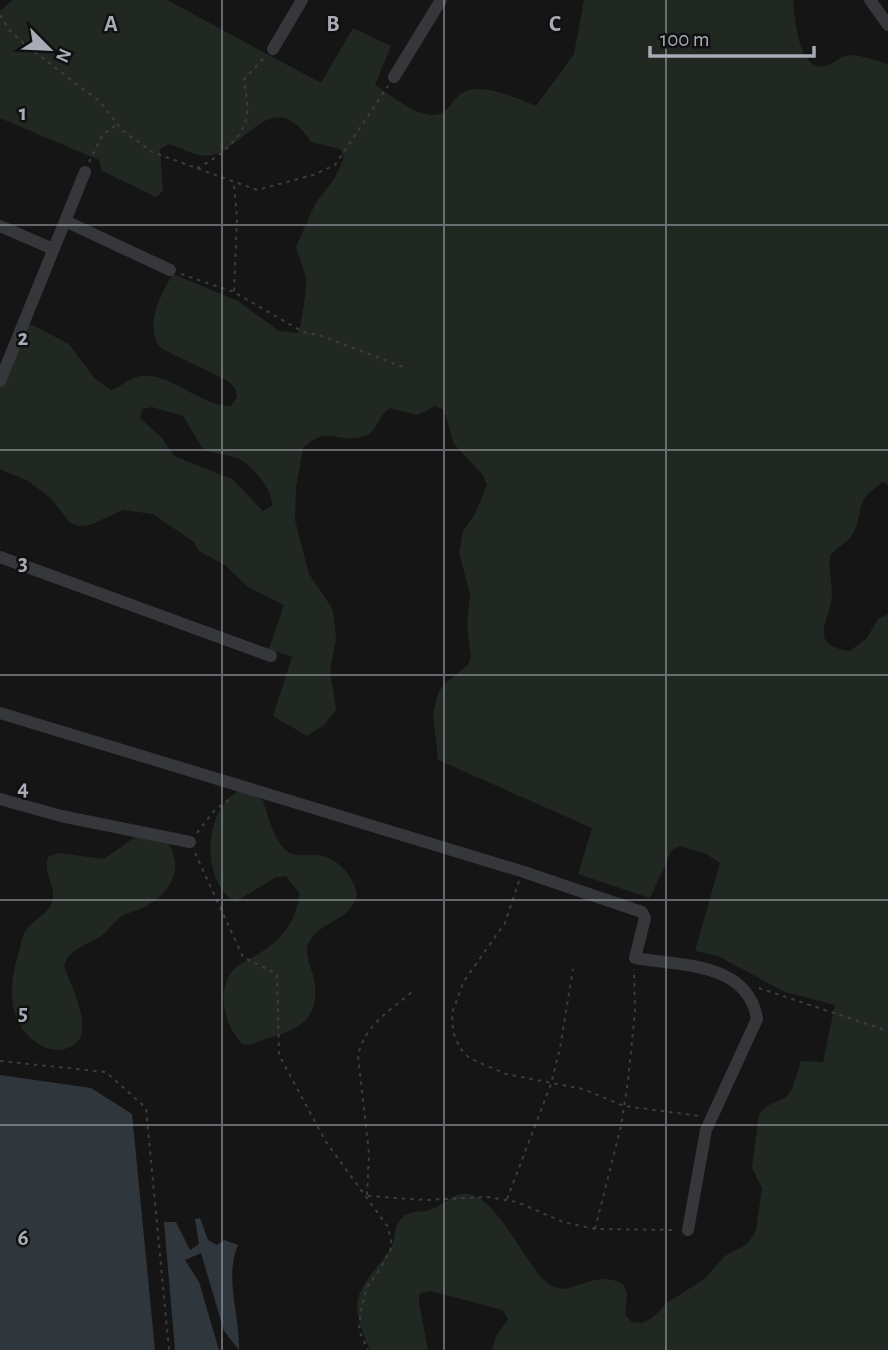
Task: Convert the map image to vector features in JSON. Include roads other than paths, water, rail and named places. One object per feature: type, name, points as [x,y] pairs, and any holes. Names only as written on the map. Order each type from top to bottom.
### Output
[{"type":"street","points":[[273,49],[302,0]]},
{"type":"street","points":[[394,77],[442,0]]},
{"type":"street","points":[[870,0],[888,25]]},
{"type":"street","points":[[0,380],[85,172]]},
{"type":"street","points":[[65,221],[170,270]]},
{"type":"street","points":[[0,226],[53,249]]},
{"type":"street","points":[[0,557],[271,656]]},
{"type":"street","points":[[0,713],[521,871],[642,912],[645,918],[635,958],[719,971],[741,983],[755,1006],[757,1019],[711,1117],[700,1158],[688,1230]]},
{"type":"street","points":[[0,799],[61,817],[190,842]]}]
